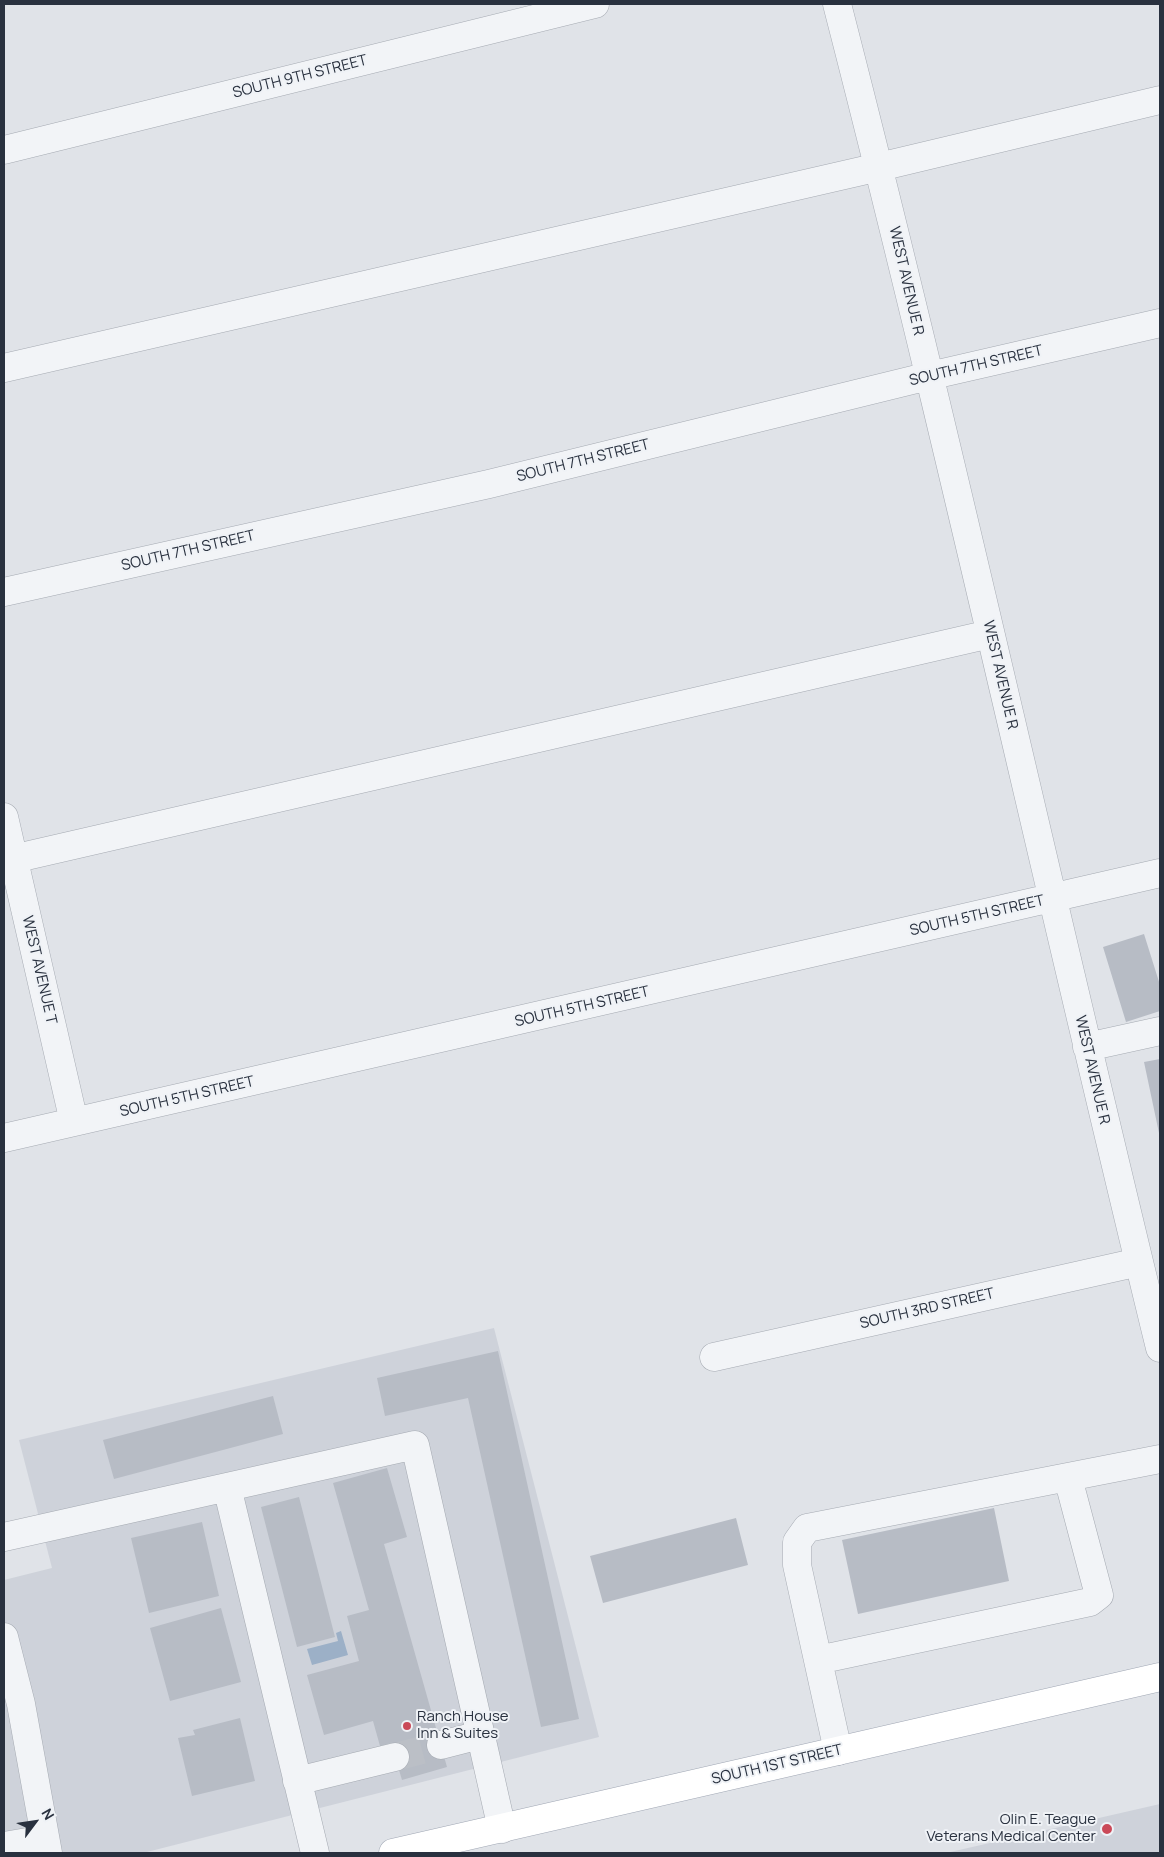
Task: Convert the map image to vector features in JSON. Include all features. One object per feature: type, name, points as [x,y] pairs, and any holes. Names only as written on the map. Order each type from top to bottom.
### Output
[{"type":"main road","name":"SOUTH 1ST STREET","points":[[393,1853],[1160,1677]]},
{"type":"street","name":"SOUTH 9TH STREET","points":[[4,150],[595,4]]},
{"type":"street","name":"WEST AVENUE R","points":[[837,4],[879,167],[1053,898],[1086,1047],[1159,1340]]},
{"type":"street","points":[[4,368],[879,167],[1160,100]]},
{"type":"street","name":"SOUTH 7TH STREET","points":[[4,592],[488,484],[929,376],[1160,323]]},
{"type":"street","points":[[8,860],[990,634]]},
{"type":"street","name":"WEST AVENUE T","points":[[4,817],[8,860],[74,1122]]},
{"type":"street","name":"SOUTH 5TH STREET","points":[[4,1138],[1160,873]]},
{"type":"street","points":[[1086,1047],[1160,1031]]},
{"type":"street","name":"SOUTH 3RD STREET","points":[[714,1357],[1139,1262]]},
{"type":"street","points":[[4,1538],[415,1445],[502,1829]]},
{"type":"street","points":[[838,1751],[796,1565],[797,1542],[807,1528],[1160,1460]]},
{"type":"street","points":[[818,1660],[1090,1602],[1099,1595],[1068,1478]]},
{"type":"street","points":[[227,1487],[315,1853]]},
{"type":"street","points":[[4,1637],[21,1704],[46,1846],[4,1846]]},
{"type":"street","points":[[441,1745],[480,1735]]},
{"type":"street","points":[[297,1782],[395,1757]]},
{"type":"shaded area","points":[[494,1328],[599,1737],[143,1853],[4,1853],[4,1580],[52,1568],[19,1440]]},
{"type":"shaded area","name":"Olin E. Teague Veterans Medical Center","points":[[1160,1804],[1160,1853],[946,1853]]},
{"type":"water","points":[[341,1631],[348,1655],[312,1665],[307,1649],[338,1641],[336,1633]]},
{"type":"building","points":[[1144,934],[1160,985],[1160,1011],[1126,1022],[1103,947]]},
{"type":"building","points":[[1160,1059],[1160,1132],[1159,1133],[1144,1062]]},
{"type":"building","points":[[498,1351],[579,1719],[541,1727],[468,1398],[385,1416],[377,1378]]},
{"type":"building","points":[[273,1396],[283,1434],[114,1479],[103,1440]]},
{"type":"building","points":[[387,1468],[407,1537],[384,1544],[447,1767],[402,1780],[391,1743],[380,1746],[373,1721],[324,1735],[307,1675],[359,1661],[347,1616],[369,1610],[333,1483]]},
{"type":"building","points":[[299,1497],[335,1637],[297,1647],[261,1507]]},
{"type":"building","points":[[994,1508],[1009,1581],[858,1614],[842,1540]]},
{"type":"building","points":[[736,1518],[748,1565],[603,1603],[590,1556]]},
{"type":"building","points":[[202,1522],[219,1596],[149,1613],[131,1538]]},
{"type":"building","points":[[221,1608],[241,1682],[170,1701],[150,1628]]},
{"type":"building","points":[[240,1718],[255,1781],[192,1796],[178,1738],[195,1735],[193,1730]]},
{"type":"tunnel","points":[[395,1757],[441,1745]]},
{"type":"place","name":"Ranch House Inn & Suites","points":[[407,1726]]},
{"type":"place","name":"Olin E. Teague Veterans Medical Center","points":[[1107,1829]]}]
